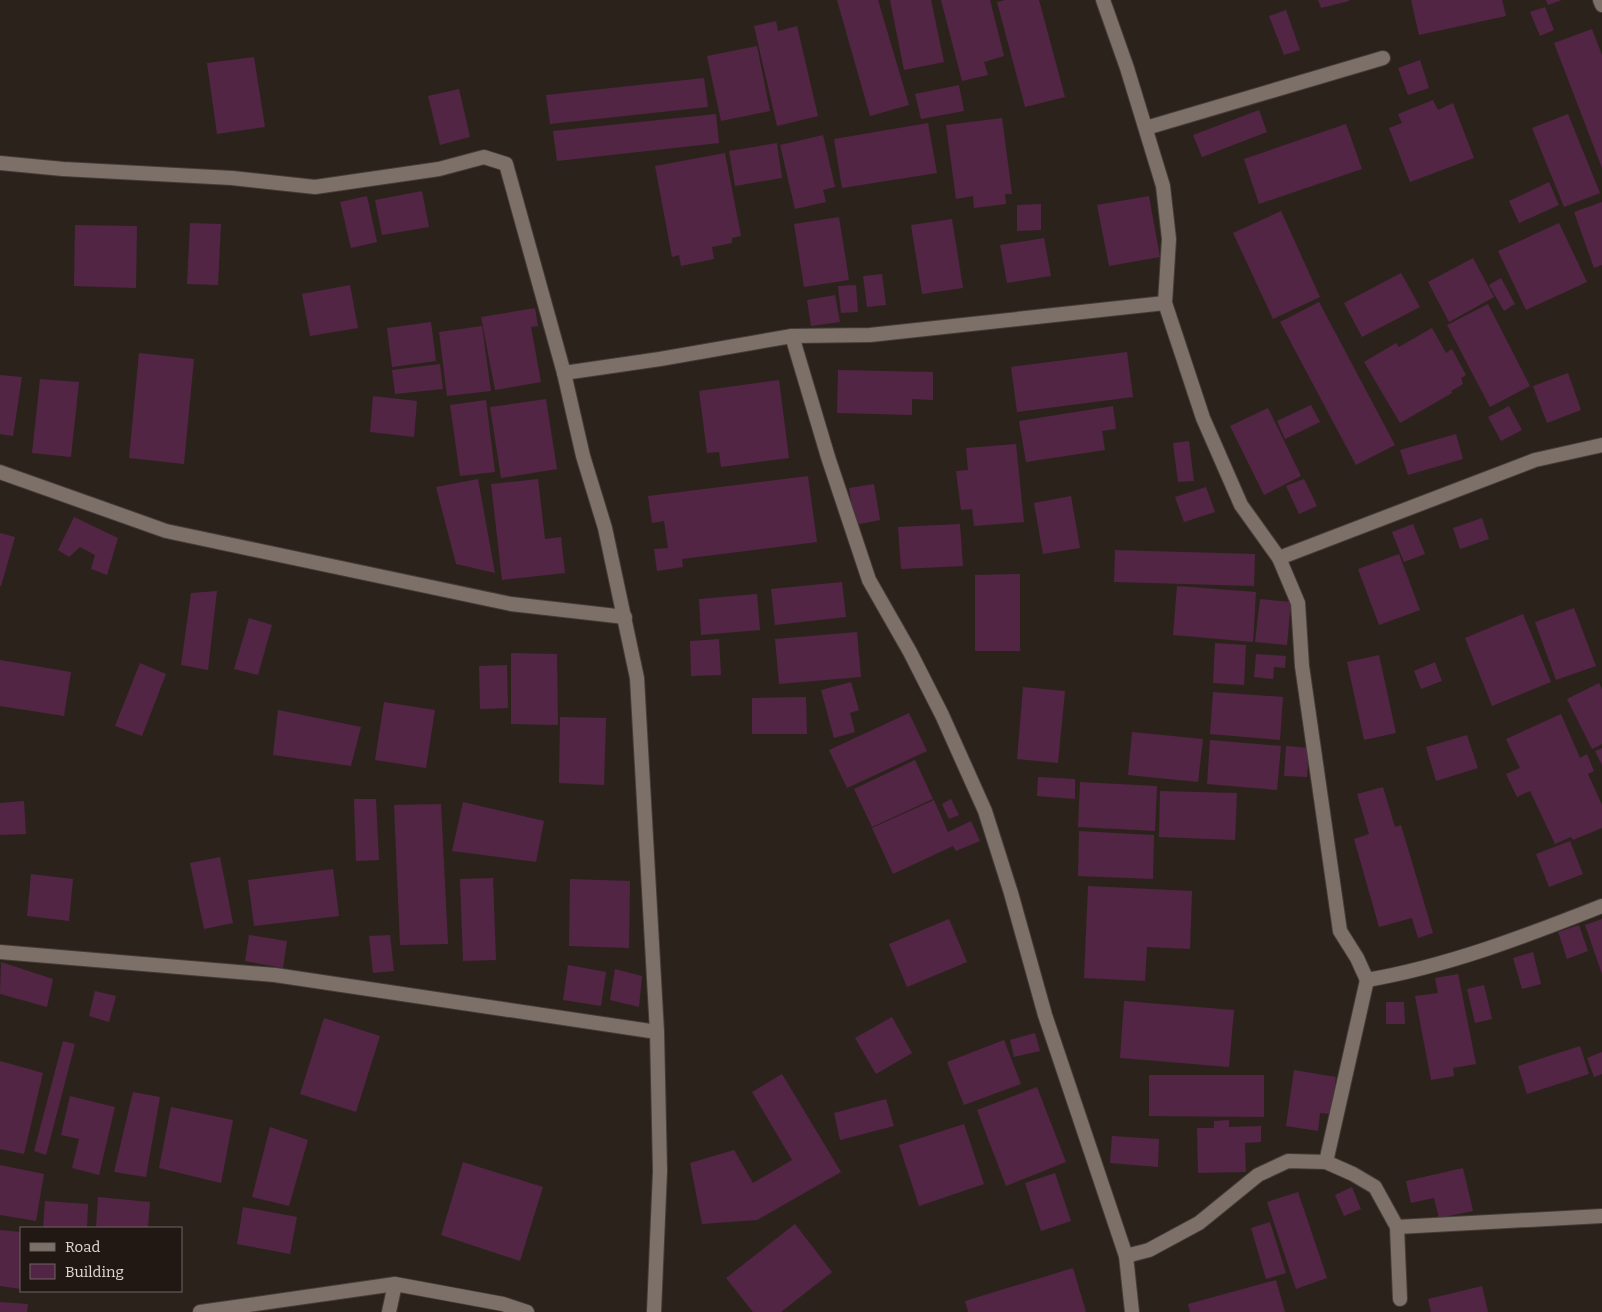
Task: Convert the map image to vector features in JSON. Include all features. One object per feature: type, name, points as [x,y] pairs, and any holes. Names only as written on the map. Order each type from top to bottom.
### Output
[{"type":"street","points":[[1103,0],[1146,128],[1163,186],[1169,239],[1165,303],[1203,418],[1241,506],[1279,558],[1298,602],[1302,666],[1340,931],[1357,958],[1367,980],[1326,1162]]},
{"type":"street","points":[[1600,0],[1602,5]]},
{"type":"street","points":[[1146,128],[1383,58]]},
{"type":"street","points":[[0,163],[63,169],[232,178],[315,187],[439,169],[484,157],[506,164],[564,373],[583,456],[605,528],[637,678],[657,1032],[660,1171],[654,1312]]},
{"type":"street","points":[[564,373],[660,359],[792,336],[870,335],[1165,303]]},
{"type":"street","points":[[792,336],[828,457],[870,580],[938,707],[984,811],[1011,893],[1044,1015],[1126,1256],[1132,1312]]},
{"type":"street","points":[[1279,558],[1535,460],[1602,444]]},
{"type":"street","points":[[0,472],[166,531],[511,604],[625,617]]},
{"type":"street","points":[[1367,980],[1416,970],[1532,934],[1602,906]]},
{"type":"street","points":[[0,952],[275,975],[657,1032]]},
{"type":"street","points":[[1126,1256],[1149,1250],[1200,1223],[1258,1175],[1288,1161],[1326,1162],[1353,1174],[1375,1187],[1397,1227],[1400,1299]]},
{"type":"street","points":[[1397,1227],[1602,1216]]},
{"type":"street","points":[[390,1312],[396,1284]]},
{"type":"street","points":[[200,1312],[396,1284],[503,1304],[527,1312]]},
{"type":"building","points":[[837,0],[878,0],[909,105],[870,116]]},
{"type":"building","points":[[890,0],[931,0],[944,62],[904,70]]},
{"type":"building","points":[[941,0],[990,0],[1004,56],[984,62],[988,75],[962,81]]},
{"type":"building","points":[[1005,0],[1039,0],[1065,97],[1025,107],[997,2]]},
{"type":"building","points":[[1318,0],[1349,0],[1349,1],[1321,8]]},
{"type":"building","points":[[1411,0],[1502,0],[1506,16],[1419,35]]},
{"type":"building","points":[[1546,0],[1562,0],[1548,5]]},
{"type":"building","points":[[1545,7],[1554,30],[1540,36],[1530,12]]},
{"type":"building","points":[[1286,10],[1300,50],[1284,55],[1269,16]]},
{"type":"building","points":[[776,21],[778,31],[797,26],[818,116],[777,126],[754,26]]},
{"type":"building","points":[[1592,29],[1602,55],[1602,168],[1554,43]]},
{"type":"building","points":[[757,46],[770,111],[721,121],[707,56]]},
{"type":"building","points":[[254,57],[265,127],[217,134],[207,63]]},
{"type":"building","points":[[1420,60],[1429,88],[1408,95],[1398,68]]},
{"type":"building","points":[[704,78],[708,107],[550,124],[546,95]]},
{"type":"building","points":[[959,85],[964,111],[921,119],[915,94]]},
{"type":"building","points":[[459,89],[470,137],[440,145],[428,96]]},
{"type":"building","points":[[1433,100],[1438,110],[1453,103],[1474,158],[1410,182],[1389,128],[1402,123],[1398,114]]},
{"type":"building","points":[[1259,110],[1267,132],[1202,157],[1193,135]]},
{"type":"building","points":[[716,114],[719,143],[557,161],[553,131]]},
{"type":"building","points":[[1568,114],[1600,193],[1564,207],[1532,128]]},
{"type":"building","points":[[1002,118],[1012,194],[1005,194],[1006,204],[974,208],[973,196],[956,199],[946,125]]},
{"type":"building","points":[[928,123],[937,173],[842,188],[834,139]]},
{"type":"building","points":[[1346,124],[1362,169],[1259,204],[1244,159]]},
{"type":"building","points":[[823,135],[835,187],[823,190],[826,202],[795,209],[780,145]]},
{"type":"building","points":[[777,143],[782,178],[735,186],[729,151]]},
{"type":"building","points":[[725,153],[741,236],[732,238],[732,243],[712,247],[714,259],[681,266],[679,255],[672,257],[655,166]]},
{"type":"building","points":[[1549,182],[1559,205],[1519,223],[1509,201]]},
{"type":"building","points":[[422,191],[429,227],[382,235],[375,200]]},
{"type":"building","points":[[367,196],[377,242],[351,248],[340,202]]},
{"type":"building","points":[[1149,196],[1160,257],[1109,266],[1097,205]]},
{"type":"building","points":[[1602,202],[1602,265],[1594,268],[1574,212]]},
{"type":"building","points":[[1041,204],[1041,230],[1017,231],[1017,205]]},
{"type":"building","points":[[1281,211],[1320,297],[1273,319],[1233,233]]},
{"type":"building","points":[[839,217],[849,280],[804,287],[794,224]]},
{"type":"building","points":[[952,219],[963,288],[922,294],[911,225]]},
{"type":"building","points":[[190,223],[221,224],[218,285],[187,284]]},
{"type":"building","points":[[1559,223],[1587,282],[1526,310],[1498,251]]},
{"type":"building","points":[[75,225],[137,226],[136,288],[74,286]]},
{"type":"building","points":[[1044,238],[1051,276],[1007,283],[1000,245]]},
{"type":"building","points":[[1473,258],[1494,297],[1449,322],[1428,282]]},
{"type":"building","points":[[1401,273],[1420,307],[1362,337],[1344,303]]},
{"type":"building","points":[[882,274],[886,305],[867,307],[863,276]]},
{"type":"building","points":[[1501,278],[1515,304],[1504,311],[1489,285]]},
{"type":"building","points":[[350,285],[358,328],[310,336],[302,294]]},
{"type":"building","points":[[856,285],[858,312],[841,313],[838,286]]},
{"type":"building","points":[[835,295],[840,322],[811,326],[807,300]]},
{"type":"building","points":[[1319,302],[1395,445],[1356,465],[1280,322]]},
{"type":"building","points":[[1488,304],[1530,386],[1490,407],[1447,325]]},
{"type":"building","points":[[535,308],[538,326],[531,327],[541,382],[495,390],[481,317]]},
{"type":"building","points":[[431,322],[436,361],[392,367],[387,328]]},
{"type":"building","points":[[482,326],[491,391],[447,396],[439,332]]},
{"type":"building","points":[[1432,328],[1446,353],[1452,349],[1466,375],[1461,378],[1463,384],[1451,391],[1452,393],[1400,423],[1364,362],[1396,343],[1399,347]]},
{"type":"building","points":[[1127,352],[1133,397],[1017,412],[1011,367]]},
{"type":"building","points":[[139,353],[194,359],[184,464],[129,458]]},
{"type":"building","points":[[440,364],[443,389],[395,394],[392,370]]},
{"type":"building","points":[[838,370],[933,372],[933,400],[912,399],[912,415],[837,413]]},
{"type":"building","points":[[1568,373],[1581,410],[1547,423],[1533,386]]},
{"type":"building","points":[[0,375],[22,377],[13,436],[0,434]]},
{"type":"building","points":[[40,379],[79,382],[71,457],[32,453]]},
{"type":"building","points":[[779,380],[789,458],[721,467],[719,452],[707,453],[699,391]]},
{"type":"building","points":[[373,396],[417,401],[414,437],[370,432]]},
{"type":"building","points":[[546,399],[557,469],[501,478],[490,407]]},
{"type":"building","points":[[486,400],[495,472],[460,476],[450,405]]},
{"type":"building","points":[[1311,405],[1320,422],[1285,439],[1277,421]]},
{"type":"building","points":[[1113,406],[1116,429],[1102,431],[1105,450],[1026,462],[1019,421]]},
{"type":"building","points":[[1509,406],[1522,430],[1501,441],[1488,417]]},
{"type":"building","points":[[1268,408],[1301,476],[1264,495],[1230,426]]},
{"type":"building","points":[[1456,434],[1463,459],[1408,475],[1400,450]]},
{"type":"building","points":[[1189,441],[1194,481],[1178,482],[1173,443]]},
{"type":"building","points":[[1016,444],[1024,522],[974,526],[972,509],[961,510],[956,471],[968,470],[966,448]]},
{"type":"building","points":[[808,476],[817,542],[682,559],[683,567],[657,571],[654,549],[668,548],[664,521],[652,523],[648,496]]},
{"type":"building","points":[[478,479],[495,573],[456,564],[436,487]]},
{"type":"building","points":[[538,479],[545,539],[561,537],[565,573],[502,580],[491,484]]},
{"type":"building","points":[[1304,479],[1317,506],[1299,514],[1286,486]]},
{"type":"building","points":[[874,484],[880,520],[855,525],[849,488]]},
{"type":"building","points":[[1206,487],[1215,512],[1184,522],[1175,497]]},
{"type":"building","points":[[1071,496],[1080,548],[1043,554],[1034,503]]},
{"type":"building","points":[[74,517],[118,538],[107,575],[91,569],[95,555],[80,547],[69,557],[58,550]]},
{"type":"building","points":[[1482,518],[1489,539],[1460,549],[1453,528]]},
{"type":"building","points":[[960,524],[963,566],[901,569],[898,527]]},
{"type":"building","points":[[1413,524],[1425,554],[1404,562],[1392,532]]},
{"type":"building","points":[[0,533],[15,537],[1,586],[0,586]]},
{"type":"building","points":[[1115,550],[1255,554],[1254,586],[1114,582]]},
{"type":"building","points":[[1399,554],[1420,610],[1379,625],[1358,569]]},
{"type":"building","points":[[1020,574],[1020,651],[975,651],[975,575]]},
{"type":"building","points":[[842,582],[846,617],[775,625],[771,589]]},
{"type":"building","points":[[1177,586],[1256,592],[1253,642],[1173,635]]},
{"type":"building","points":[[217,591],[208,670],[181,665],[191,593]]},
{"type":"building","points":[[757,594],[760,630],[701,635],[699,599]]},
{"type":"building","points":[[1260,599],[1291,602],[1287,645],[1255,642]]},
{"type":"building","points":[[1574,608],[1596,666],[1556,680],[1535,622]]},
{"type":"building","points":[[1523,614],[1551,682],[1492,706],[1465,638]]},
{"type":"building","points":[[249,618],[272,625],[258,675],[234,669]]},
{"type":"building","points":[[857,632],[861,677],[779,684],[775,639]]},
{"type":"building","points":[[719,639],[721,675],[691,676],[690,641]]},
{"type":"building","points":[[1215,643],[1246,645],[1244,685],[1213,683]]},
{"type":"building","points":[[511,653],[557,654],[558,725],[511,724]]},
{"type":"building","points":[[1256,654],[1286,656],[1285,668],[1274,667],[1273,679],[1254,677]]},
{"type":"building","points":[[1379,655],[1396,733],[1364,740],[1347,662]]},
{"type":"building","points":[[0,660],[71,672],[64,716],[0,706]]},
{"type":"building","points":[[1435,662],[1442,681],[1421,689],[1414,671]]},
{"type":"building","points":[[140,663],[166,674],[142,736],[115,726]]},
{"type":"building","points":[[507,665],[508,708],[480,709],[479,666]]},
{"type":"building","points":[[851,682],[859,710],[850,713],[855,732],[834,738],[821,690]]},
{"type":"building","points":[[1599,683],[1602,689],[1602,744],[1592,749],[1567,699]]},
{"type":"building","points":[[1023,687],[1065,691],[1058,763],[1017,759]]},
{"type":"building","points":[[1213,692],[1283,697],[1280,740],[1210,734]]},
{"type":"building","points":[[806,697],[807,734],[752,734],[752,698]]},
{"type":"building","points":[[384,702],[435,710],[426,768],[375,760]]},
{"type":"building","points":[[278,710],[361,727],[351,766],[273,755]]},
{"type":"building","points":[[909,713],[927,751],[847,788],[829,750]]},
{"type":"building","points":[[1561,714],[1580,758],[1587,754],[1594,771],[1588,774],[1602,805],[1602,828],[1573,840],[1571,837],[1555,844],[1530,791],[1517,797],[1506,774],[1520,768],[1506,739]]},
{"type":"building","points":[[560,717],[606,718],[604,785],[559,783]]},
{"type":"building","points":[[1132,732],[1203,739],[1198,782],[1128,775]]},
{"type":"building","points":[[1467,735],[1478,768],[1436,781],[1426,747]]},
{"type":"building","points":[[1210,740],[1281,746],[1277,790],[1207,784]]},
{"type":"building","points":[[1286,746],[1309,748],[1307,777],[1284,776]]},
{"type":"building","points":[[1602,748],[1602,765],[1595,751]]},
{"type":"building","points":[[915,760],[933,799],[872,827],[854,789]]},
{"type":"building","points":[[1038,777],[1075,779],[1075,799],[1037,796]]},
{"type":"building","points":[[1080,782],[1157,786],[1155,831],[1078,827]]},
{"type":"building","points":[[1383,787],[1395,827],[1401,825],[1433,933],[1418,938],[1412,918],[1379,927],[1354,839],[1369,834],[1357,794]]},
{"type":"building","points":[[1160,791],[1237,793],[1235,840],[1159,837]]},
{"type":"building","points":[[354,799],[376,799],[379,860],[356,861]]},
{"type":"building","points":[[951,799],[959,815],[949,819],[942,804]]},
{"type":"building","points":[[934,800],[948,832],[971,821],[980,841],[956,851],[953,846],[893,874],[872,828]]},
{"type":"building","points":[[24,801],[26,834],[0,835],[0,803]]},
{"type":"building","points":[[463,802],[544,821],[536,862],[452,851]]},
{"type":"building","points":[[441,804],[448,944],[400,945],[394,805]]},
{"type":"building","points":[[1079,831],[1154,835],[1153,879],[1078,876]]},
{"type":"building","points":[[1570,841],[1583,874],[1549,887],[1536,854]]},
{"type":"building","points":[[220,857],[233,923],[204,929],[190,863]]},
{"type":"building","points":[[333,869],[339,916],[254,926],[248,880]]},
{"type":"building","points":[[31,874],[73,879],[69,921],[27,916]]},
{"type":"building","points":[[493,878],[496,960],[463,961],[460,879]]},
{"type":"building","points":[[570,879],[630,881],[629,948],[569,946]]},
{"type":"building","points":[[1088,886],[1192,891],[1190,949],[1147,947],[1145,981],[1084,978]]},
{"type":"building","points":[[949,919],[967,962],[907,987],[889,944]]},
{"type":"building","points":[[1602,919],[1602,974],[1585,925]]},
{"type":"building","points":[[1579,925],[1588,951],[1567,959],[1558,932]]},
{"type":"building","points":[[249,935],[287,941],[283,968],[245,961]]},
{"type":"building","points":[[390,935],[394,971],[373,973],[369,936]]},
{"type":"building","points":[[1533,952],[1541,984],[1522,989],[1513,958]]},
{"type":"building","points":[[1,962],[53,979],[47,1007],[0,994]]},
{"type":"building","points":[[568,965],[606,972],[601,1006],[563,1000]]},
{"type":"building","points":[[615,969],[642,976],[639,1007],[610,1000]]},
{"type":"building","points":[[1458,974],[1476,1064],[1453,1068],[1454,1076],[1431,1080],[1415,996],[1438,993],[1435,978]]},
{"type":"building","points":[[1484,985],[1492,1019],[1475,1023],[1467,989]]},
{"type":"building","points":[[95,991],[116,996],[109,1022],[89,1016]]},
{"type":"building","points":[[1124,1001],[1234,1010],[1229,1067],[1120,1058]]},
{"type":"building","points":[[1386,1002],[1404,1002],[1405,1024],[1386,1024]]},
{"type":"building","points":[[892,1017],[912,1053],[876,1074],[855,1038]]},
{"type":"building","points":[[324,1018],[380,1036],[356,1112],[300,1094]]},
{"type":"building","points":[[1035,1033],[1040,1051],[1014,1057],[1010,1040]]},
{"type":"building","points":[[1004,1040],[1021,1084],[964,1105],[947,1062]]},
{"type":"building","points":[[63,1041],[75,1044],[46,1155],[34,1151]]},
{"type":"building","points":[[1580,1046],[1589,1074],[1527,1094],[1518,1066]]},
{"type":"building","points":[[1602,1052],[1602,1074],[1594,1077],[1587,1058]]},
{"type":"building","points":[[0,1061],[43,1073],[24,1154],[0,1149]]},
{"type":"building","points":[[1294,1070],[1336,1077],[1331,1114],[1320,1113],[1318,1131],[1286,1126]]},
{"type":"building","points":[[782,1074],[841,1172],[757,1220],[702,1224],[690,1163],[734,1150],[753,1183],[792,1160],[752,1092]]},
{"type":"building","points":[[1149,1075],[1264,1075],[1264,1117],[1149,1116]]},
{"type":"building","points":[[1037,1087],[1066,1162],[1006,1186],[977,1110]]},
{"type":"building","points":[[133,1092],[160,1097],[146,1177],[114,1172]]},
{"type":"building","points":[[70,1096],[115,1107],[99,1175],[72,1168],[79,1139],[61,1135]]},
{"type":"building","points":[[886,1099],[894,1126],[840,1140],[834,1113]]},
{"type":"building","points":[[171,1107],[233,1120],[221,1183],[159,1168]]},
{"type":"building","points":[[1229,1120],[1229,1127],[1261,1126],[1261,1142],[1245,1143],[1246,1172],[1198,1173],[1197,1128],[1214,1128],[1214,1121]]},
{"type":"building","points":[[964,1124],[984,1184],[919,1206],[899,1145]]},
{"type":"building","points":[[270,1127],[308,1140],[289,1206],[252,1197]]},
{"type":"building","points":[[1112,1136],[1159,1139],[1158,1167],[1110,1163]]},
{"type":"building","points":[[463,1162],[543,1187],[520,1261],[441,1235]]},
{"type":"building","points":[[0,1165],[44,1174],[36,1221],[0,1215]]},
{"type":"building","points":[[1463,1168],[1473,1211],[1439,1218],[1434,1198],[1411,1203],[1406,1181]]},
{"type":"building","points":[[1055,1173],[1071,1221],[1041,1231],[1025,1183]]},
{"type":"building","points":[[1352,1187],[1361,1209],[1344,1216],[1335,1195]]},
{"type":"building","points":[[1298,1192],[1327,1278],[1296,1289],[1267,1202]]},
{"type":"building","points":[[98,1197],[150,1202],[148,1227],[96,1227]]},
{"type":"building","points":[[45,1201],[88,1204],[87,1227],[43,1227]]},
{"type":"building","points":[[243,1207],[297,1217],[290,1254],[237,1244]]},
{"type":"building","points":[[1270,1222],[1286,1273],[1266,1279],[1251,1228]]},
{"type":"building","points":[[795,1224],[832,1272],[781,1312],[753,1312],[726,1278]]},
{"type":"building","points":[[0,1230],[20,1232],[20,1289],[0,1286]]},
{"type":"building","points":[[1073,1268],[1086,1312],[968,1312],[965,1301]]},
{"type":"building","points":[[1276,1280],[1285,1312],[1190,1312],[1188,1304]]},
{"type":"building","points":[[1482,1286],[1488,1312],[1431,1312],[1428,1299]]},
{"type":"building","points":[[0,1302],[28,1304],[27,1312],[0,1312]]}]
